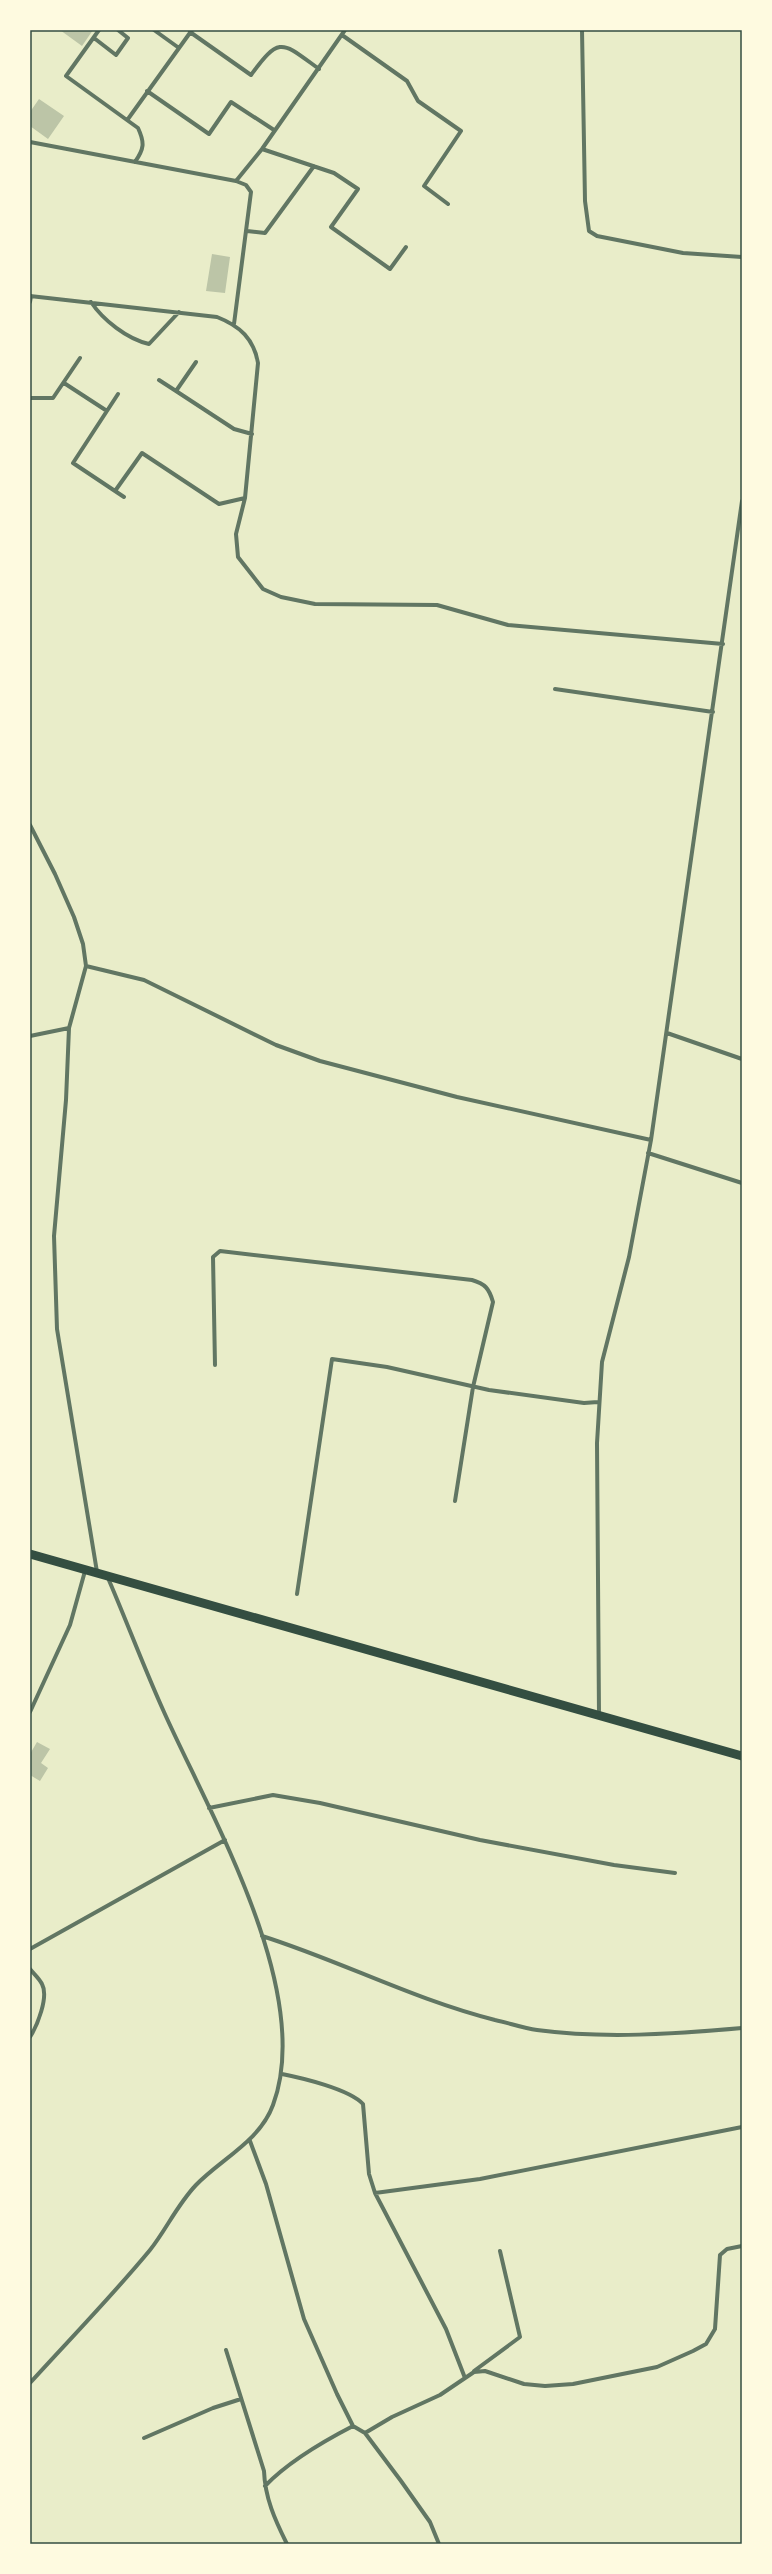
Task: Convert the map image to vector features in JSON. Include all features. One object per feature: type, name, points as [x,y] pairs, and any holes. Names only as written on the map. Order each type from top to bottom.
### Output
[{"type":"highway","points":[[30,1554],[97,1575],[742,1756]]},
{"type":"street","points":[[99,30],[66,76],[128,119],[138,128],[143,139],[144,150],[135,162]]},
{"type":"street","points":[[94,38],[116,55],[128,38],[118,30]]},
{"type":"street","points":[[154,30],[179,48]]},
{"type":"street","points":[[236,181],[262,148],[345,30]]},
{"type":"street","points":[[582,30],[585,201],[589,231],[597,236],[683,253],[742,258]]},
{"type":"street","points":[[128,119],[146,91],[191,31],[251,75],[268,52],[281,46],[291,49],[319,69]]},
{"type":"street","points":[[342,35],[407,81],[418,101],[461,131],[424,186],[448,204]]},
{"type":"street","points":[[146,91],[209,134],[231,102],[274,130]]},
{"type":"street","points":[[30,142],[236,181],[246,185],[251,192],[234,324]]},
{"type":"street","points":[[262,148],[334,173],[358,189],[331,227],[390,269],[406,247]]},
{"type":"street","points":[[247,231],[265,233],[314,166]]},
{"type":"street","points":[[30,302],[30,296],[217,317],[234,324],[256,348],[258,363],[252,434],[245,498],[236,534],[238,557],[263,589],[281,598],[315,604],[437,605],[508,625],[723,644]]},
{"type":"street","points":[[91,302],[98,312],[116,326],[139,341],[149,344],[179,312]]},
{"type":"street","points":[[30,398],[53,398],[80,358]]},
{"type":"street","points":[[176,391],[196,362]]},
{"type":"street","points":[[159,380],[234,429],[252,434]]},
{"type":"street","points":[[64,383],[106,411]]},
{"type":"street","points":[[118,394],[73,463],[124,497]]},
{"type":"street","points":[[115,491],[142,453],[219,504],[245,498]]},
{"type":"street","points":[[599,1716],[598,1402],[602,1362],[629,1258],[651,1140],[740,534],[742,501]]},
{"type":"street","points":[[555,689],[713,712]]},
{"type":"street","points":[[30,825],[55,874],[74,917],[83,944],[86,966],[69,1028],[66,1100],[54,1236],[55,1283],[63,1371],[97,1575]]},
{"type":"street","points":[[86,966],[144,980],[210,1014],[276,1045],[320,1061],[457,1097],[651,1140]]},
{"type":"street","points":[[30,1036],[69,1028]]},
{"type":"street","points":[[667,1033],[742,1059]]},
{"type":"street","points":[[648,1153],[742,1183]]},
{"type":"street","points":[[215,1365],[213,1257],[220,1251],[472,1280],[483,1284],[490,1290],[493,1302],[473,1387],[455,1501]]},
{"type":"street","points":[[297,1594],[332,1359],[387,1367],[473,1387],[584,1403],[598,1402]]},
{"type":"street","points":[[30,1712],[70,1624],[85,1571]]},
{"type":"street","points":[[30,2383],[150,2249],[194,2187],[220,2162],[250,2141],[272,2108],[282,2074],[284,2034],[262,1936],[224,1840],[164,1712],[108,1578]]},
{"type":"street","points":[[209,1808],[273,1795],[320,1803],[480,1840],[614,1865],[675,1873]]},
{"type":"street","points":[[30,1949],[224,1840]]},
{"type":"street","points":[[262,1936],[306,1950],[384,1983],[465,2012],[536,2030],[614,2035],[688,2033],[742,2028]]},
{"type":"street","points":[[30,1969],[43,1985],[43,2004],[37,2027],[30,2038]]},
{"type":"street","points":[[282,2074],[342,2092],[357,2098],[363,2104],[369,2174],[375,2193],[446,2329],[464,2378]]},
{"type":"street","points":[[375,2193],[480,2179],[742,2127]]},
{"type":"street","points":[[250,2141],[266,2184],[304,2319],[353,2426],[365,2433],[430,2522],[440,2544]]},
{"type":"street","points":[[474,2372],[485,2371],[524,2384],[545,2386],[573,2384],[657,2367],[693,2351],[706,2344],[715,2329],[720,2254],[727,2249],[742,2246]]},
{"type":"street","points":[[365,2433],[392,2417],[440,2395],[474,2372],[520,2337],[500,2251]]},
{"type":"street","points":[[226,2350],[264,2471],[265,2486],[273,2515],[287,2544]]},
{"type":"street","points":[[144,2438],[213,2408],[241,2399]]},
{"type":"street","points":[[265,2486],[274,2477],[323,2442],[353,2426]]},
{"type":"building","points":[[60,30],[93,30],[82,46]]},
{"type":"building","points":[[39,99],[64,116],[48,139],[30,126],[30,112]]},
{"type":"building","points":[[212,254],[230,257],[225,293],[206,291]]},
{"type":"building","points":[[37,1742],[50,1749],[41,1763],[48,1768],[40,1781],[30,1775],[30,1754]]}]
